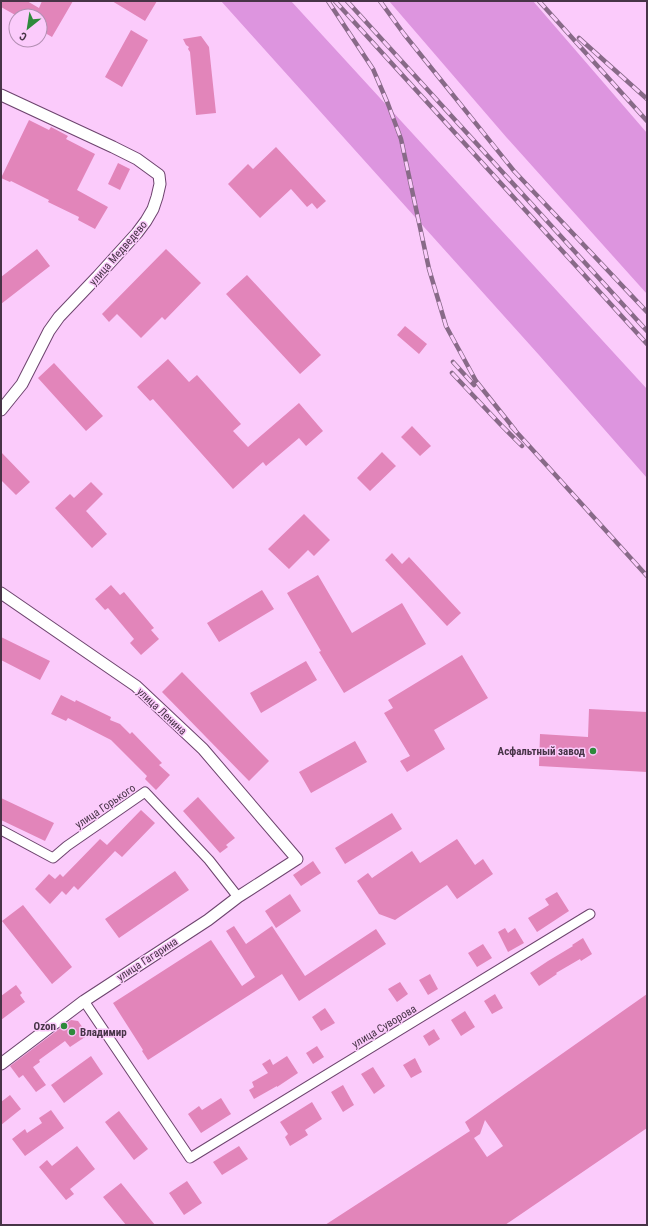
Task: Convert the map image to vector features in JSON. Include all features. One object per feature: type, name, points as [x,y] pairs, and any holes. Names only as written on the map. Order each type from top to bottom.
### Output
[{"type":"street","name":"улица Медведево","points":[[1,95],[137,159],[159,175],[160,184],[153,209],[146,221],[137,233],[59,317],[48,331],[22,384],[1,410]]},
{"type":"street","name":"улица Ленина","points":[[1,593],[136,686],[203,749],[297,859]]},
{"type":"street","name":"улица Горького","points":[[1,830],[53,858],[67,846],[145,792],[209,860],[238,897]]},
{"type":"street","name":"улица Гагарина","points":[[1,1064],[84,1001],[208,920],[238,897],[297,859]]},
{"type":"street","name":"улица Суворова","points":[[84,1001],[190,1158],[590,914]]},
{"type":"shaded area","points":[[221,1],[291,1],[647,389],[647,478],[539,355]]},
{"type":"shaded area","points":[[389,1],[533,1],[647,133],[647,294],[507,138]]},
{"type":"building","points":[[1,1],[27,1],[39,8],[8,8],[8,11],[1,7]]},
{"type":"building","points":[[42,1],[73,1],[52,37],[48,35],[48,8],[39,8]]},
{"type":"building","points":[[112,1],[157,1],[145,21]]},
{"type":"building","points":[[131,30],[148,40],[122,87],[105,77]]},
{"type":"building","points":[[201,36],[209,47],[216,113],[196,115],[190,52],[188,49],[189,47],[183,39]]},
{"type":"building","points":[[29,120],[49,130],[51,127],[68,136],[66,139],[95,154],[77,190],[108,207],[95,229],[78,220],[79,217],[48,202],[49,200],[11,181],[10,182],[1,178]]},
{"type":"building","points":[[276,147],[326,201],[317,209],[312,203],[307,207],[291,189],[260,218],[228,184],[248,164],[253,169]]},
{"type":"building","points":[[118,163],[130,169],[120,190],[108,184]]},
{"type":"building","points":[[37,249],[50,266],[1,304],[1,277]]},
{"type":"building","points":[[166,249],[201,283],[165,320],[162,317],[141,338],[117,314],[109,322],[102,314]]},
{"type":"building","points":[[247,275],[321,355],[300,374],[226,294]]},
{"type":"building","points":[[405,326],[427,344],[419,354],[397,335]]},
{"type":"building","points":[[168,359],[189,382],[197,375],[241,424],[233,431],[248,447],[299,403],[323,431],[306,446],[299,438],[266,466],[263,462],[233,489],[153,399],[150,401],[137,387]]},
{"type":"building","points":[[54,363],[103,416],[86,431],[38,378]]},
{"type":"building","points":[[412,426],[431,446],[420,456],[401,437]]},
{"type":"building","points":[[1,452],[30,482],[16,495],[1,480]]},
{"type":"building","points":[[382,452],[396,466],[370,491],[357,478]]},
{"type":"building","points":[[91,482],[103,494],[86,511],[107,534],[92,548],[55,508],[70,494],[74,498]]},
{"type":"building","points":[[304,514],[330,540],[314,556],[308,550],[289,569],[268,549]]},
{"type":"building","points":[[392,553],[402,564],[409,557],[461,613],[447,626],[385,560]]},
{"type":"building","points":[[318,575],[352,633],[402,603],[426,644],[344,693],[319,652],[321,651],[287,593]]},
{"type":"building","points":[[111,585],[120,595],[124,592],[154,628],[151,630],[159,639],[141,655],[130,643],[134,639],[108,608],[105,610],[95,599]]},
{"type":"building","points":[[262,590],[274,609],[219,642],[207,623]]},
{"type":"building","points":[[1,637],[50,661],[40,680],[1,660]]},
{"type":"building","points":[[462,655],[488,698],[434,730],[445,749],[407,772],[400,761],[410,756],[384,713],[393,708],[388,700]]},
{"type":"building","points":[[306,661],[317,680],[261,713],[250,693]]},
{"type":"building","points":[[182,672],[269,761],[249,781],[162,692]]},
{"type":"building","points":[[61,695],[75,702],[76,700],[111,717],[110,720],[120,724],[130,734],[132,732],[162,763],[159,765],[170,775],[156,790],[145,779],[147,776],[111,740],[68,718],[66,721],[51,714]]},
{"type":"building","name":"Асфальтный завод","points":[[589,709],[647,712],[647,772],[539,766],[540,734],[588,737]]},
{"type":"building","points":[[355,741],[367,762],[311,793],[299,772]]},
{"type":"building","points":[[198,797],[235,838],[226,845],[228,847],[220,853],[183,811]]},
{"type":"building","points":[[1,798],[54,823],[45,841],[1,820]]},
{"type":"building","points":[[141,810],[155,823],[122,857],[115,851],[78,890],[74,886],[66,895],[62,891],[50,904],[35,889],[49,874],[55,879],[60,874],[63,877],[100,839],[107,845]]},
{"type":"building","points":[[392,813],[402,829],[345,864],[335,848]]},
{"type":"building","points":[[457,839],[475,865],[483,859],[493,874],[457,899],[447,885],[395,920],[379,914],[357,881],[368,873],[372,878],[412,851],[420,863]]},
{"type":"building","points":[[313,861],[321,873],[301,886],[293,875]]},
{"type":"building","points":[[175,871],[189,890],[119,938],[105,919]]},
{"type":"building","points":[[557,892],[569,911],[537,932],[528,918],[549,905],[545,899]]},
{"type":"building","points":[[290,894],[301,911],[276,928],[265,911]]},
{"type":"building","points":[[23,905],[72,967],[52,984],[2,921]]},
{"type":"building","points":[[234,926],[246,944],[272,926],[305,976],[376,929],[386,944],[299,1001],[282,974],[148,1060],[113,1003],[211,940],[242,986],[255,977],[226,931]]},
{"type":"building","points":[[505,928],[508,933],[515,928],[524,943],[508,952],[498,932]]},
{"type":"building","points":[[583,938],[592,954],[556,973],[557,974],[539,986],[530,973]]},
{"type":"building","points":[[483,944],[492,958],[477,967],[468,953]]},
{"type":"building","points":[[430,974],[438,989],[428,995],[419,980]]},
{"type":"building","points":[[400,982],[408,994],[397,1002],[388,989]]},
{"type":"building","points":[[16,985],[22,993],[20,995],[25,1002],[1,1020],[1,996]]},
{"type":"building","points":[[495,994],[503,1008],[492,1014],[484,1001]]},
{"type":"building","points":[[647,994],[647,1128],[505,1225],[325,1225],[470,1131],[465,1122]],"holes":[[[485,1120],[503,1146],[487,1157],[474,1138],[480,1134]]]},
{"type":"building","points":[[325,1008],[335,1023],[321,1031],[312,1017]]},
{"type":"building","points":[[465,1011],[475,1027],[461,1036],[451,1020]]},
{"type":"building","points":[[71,1020],[78,1021],[88,1035],[70,1047],[65,1041],[39,1060],[40,1062],[33,1067],[46,1085],[36,1092],[23,1075],[19,1078],[10,1066]]},
{"type":"building","points":[[434,1029],[440,1039],[429,1046],[423,1036]]},
{"type":"building","points":[[317,1046],[324,1057],[313,1064],[306,1053]]},
{"type":"building","points":[[91,1056],[103,1074],[64,1103],[51,1085]]},
{"type":"building","points":[[287,1056],[298,1073],[277,1087],[254,1099],[249,1090],[254,1087],[252,1082],[268,1073],[262,1064],[270,1059],[273,1065]]},
{"type":"building","points":[[415,1058],[422,1072],[411,1078],[403,1065]]},
{"type":"building","points":[[373,1067],[385,1086],[374,1094],[361,1074]]},
{"type":"building","points":[[343,1085],[354,1105],[343,1112],[331,1092]]},
{"type":"building","points":[[10,1095],[21,1109],[1,1125],[1,1102]]},
{"type":"building","points":[[221,1098],[231,1114],[201,1133],[188,1114],[199,1106],[202,1110]]},
{"type":"building","points":[[312,1102],[322,1119],[305,1130],[308,1135],[290,1146],[285,1137],[288,1134],[280,1122]]},
{"type":"building","points":[[51,1110],[64,1128],[25,1156],[12,1139],[25,1129],[27,1133],[42,1123],[39,1118]]},
{"type":"building","points":[[119,1111],[148,1149],[134,1160],[105,1122]]},
{"type":"building","points":[[77,1146],[95,1169],[70,1189],[74,1194],[66,1200],[39,1167],[47,1160],[52,1166]]},
{"type":"building","points":[[239,1146],[248,1159],[222,1175],[213,1162]]},
{"type":"building","points":[[187,1181],[202,1203],[184,1215],[169,1193]]},
{"type":"building","points":[[121,1183],[155,1225],[126,1225],[103,1197]]},
{"type":"railway","points":[[328,1],[373,69],[401,139],[429,269],[446,326],[476,381],[515,430]]},
{"type":"railway","points":[[335,1],[647,344]]},
{"type":"railway","points":[[347,1],[647,331]]},
{"type":"railway","points":[[380,1],[404,34],[514,171],[647,312]]},
{"type":"railway","points":[[539,1],[647,121]]},
{"type":"railway","points":[[579,38],[647,99]]},
{"type":"railway","points":[[453,362],[474,385]]},
{"type":"railway","points":[[452,373],[522,446]]},
{"type":"railway","points":[[511,426],[647,576]]},
{"type":"place","name":"Асфальтный завод","points":[[593,751]]},
{"type":"place","name":"Ozon","points":[[64,1026]]},
{"type":"place","name":"Владимир","points":[[72,1032]]}]
